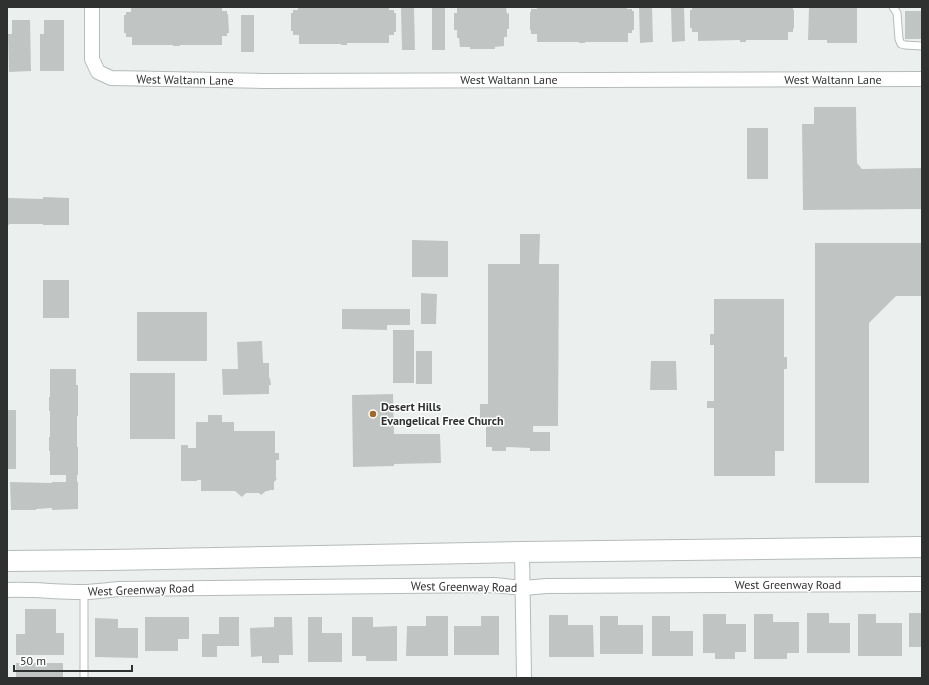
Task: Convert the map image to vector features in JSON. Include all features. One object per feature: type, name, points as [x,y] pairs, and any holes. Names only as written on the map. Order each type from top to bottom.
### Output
[{"type":"main road","points":[[7,561],[922,546]]},
{"type":"street","name":"West Waltann Lane","points":[[92,7],[92,59],[98,72],[110,78],[264,81],[922,79]]},
{"type":"street","points":[[522,552],[524,678]]},
{"type":"street","name":"West Greenway Road","points":[[7,590],[27,589],[51,592],[84,592],[120,589],[494,586],[523,588],[547,586],[922,584]]},
{"type":"lane","points":[[893,7],[897,13],[899,39],[901,44],[922,46]]},
{"type":"lane","points":[[84,592],[84,678]]},
{"type":"building","points":[[131,7],[222,7],[222,11],[227,11],[228,14],[229,33],[227,33],[227,36],[222,36],[222,45],[132,45],[132,37],[126,37],[126,33],[124,33],[124,15],[126,15],[126,12],[131,12]]},
{"type":"building","points":[[298,7],[389,7],[389,10],[394,10],[394,13],[396,13],[396,32],[394,32],[394,35],[389,35],[389,43],[347,43],[347,45],[299,44],[299,35],[293,35],[293,31],[291,31],[291,13],[293,13],[293,10],[298,10]]},
{"type":"building","points":[[401,7],[414,7],[415,50],[402,50]]},
{"type":"building","points":[[432,7],[445,7],[445,50],[432,50]]},
{"type":"building","points":[[457,7],[506,7],[507,14],[509,13],[509,29],[507,29],[507,37],[504,37],[504,46],[495,47],[495,49],[470,49],[470,47],[460,47],[459,38],[457,38],[457,30],[454,30],[454,13],[457,13]]},
{"type":"building","points":[[537,7],[627,7],[627,9],[632,9],[632,11],[634,11],[634,30],[632,30],[632,33],[628,33],[628,42],[537,42],[537,34],[531,34],[530,30],[530,12],[531,9],[537,9]]},
{"type":"building","points":[[639,7],[652,7],[653,42],[640,43]]},
{"type":"building","points":[[671,7],[684,7],[685,41],[672,42]]},
{"type":"building","points":[[692,7],[793,7],[794,28],[793,32],[788,32],[788,40],[746,40],[746,42],[740,42],[740,40],[698,41],[698,32],[692,32],[692,28],[690,28],[690,10],[692,10]]},
{"type":"building","points":[[809,7],[857,7],[857,43],[827,43],[827,40],[808,40]]},
{"type":"building","points":[[905,11],[922,11],[922,39],[905,39]]},
{"type":"building","points":[[241,15],[254,15],[254,52],[241,52]]},
{"type":"building","points":[[12,20],[30,20],[31,71],[9,72],[8,34],[12,34]]},
{"type":"building","points":[[44,20],[64,20],[64,71],[40,71],[40,34],[44,34]]},
{"type":"building","points":[[814,107],[856,107],[857,163],[862,169],[922,168],[922,209],[803,210],[802,124],[814,124]]},
{"type":"building","points":[[747,128],[768,128],[768,179],[747,179]]},
{"type":"building","points":[[7,197],[43,199],[43,197],[69,198],[69,225],[7,225]]},
{"type":"building","points":[[520,234],[540,234],[539,264],[559,264],[558,426],[533,426],[533,432],[550,432],[550,451],[530,451],[530,448],[506,447],[506,451],[492,451],[492,447],[486,447],[486,425],[480,425],[480,404],[488,404],[488,264],[520,264]]},
{"type":"building","points":[[412,240],[448,241],[448,277],[412,277]]},
{"type":"building","points":[[815,243],[922,243],[922,296],[896,296],[869,323],[869,483],[815,483]]},
{"type":"building","points":[[8,258],[8,288],[7,288]]},
{"type":"building","points":[[43,280],[69,280],[69,318],[43,318]]},
{"type":"building","points":[[421,293],[437,294],[436,324],[421,324]]},
{"type":"building","points":[[714,299],[784,299],[784,357],[787,357],[787,369],[784,369],[784,451],[775,451],[775,476],[714,476],[714,408],[707,408],[707,401],[714,401],[714,345],[710,345],[710,334],[714,334]]},
{"type":"building","points":[[342,309],[410,309],[410,325],[387,325],[387,330],[342,329]]},
{"type":"building","points":[[137,312],[207,312],[207,361],[137,361]]},
{"type":"building","points":[[393,330],[414,330],[414,383],[393,383]]},
{"type":"building","points":[[262,341],[263,363],[269,363],[269,378],[271,385],[269,385],[269,394],[223,395],[222,369],[238,369],[237,342]]},
{"type":"building","points":[[416,351],[432,351],[432,384],[416,384]]},
{"type":"building","points":[[651,361],[676,361],[677,390],[650,390]]},
{"type":"building","points":[[50,369],[76,369],[76,385],[78,385],[78,509],[52,510],[52,508],[36,510],[11,510],[10,482],[66,482],[66,475],[50,475]]},
{"type":"building","points":[[130,373],[175,373],[175,439],[130,439]]},
{"type":"building","name":"Desert Hills Evangelical Free Church","points":[[393,394],[394,434],[440,434],[441,463],[353,467],[352,395]]},
{"type":"building","points":[[7,410],[16,410],[16,469],[7,469]]},
{"type":"building","points":[[208,415],[222,415],[222,422],[234,422],[234,431],[275,431],[275,453],[279,453],[279,460],[276,460],[277,479],[274,482],[274,490],[266,491],[261,495],[259,493],[246,493],[242,497],[235,491],[201,491],[201,480],[181,481],[181,445],[188,445],[188,448],[196,448],[196,422],[208,422]]},
{"type":"building","points":[[25,609],[56,609],[56,633],[64,633],[64,655],[16,655],[16,634],[25,634]]},
{"type":"building","points":[[807,613],[829,613],[829,623],[850,623],[850,653],[807,653]]},
{"type":"building","points":[[909,613],[922,613],[922,647],[909,647]]},
{"type":"building","points":[[703,614],[726,614],[726,624],[746,624],[746,652],[735,652],[735,659],[715,659],[715,653],[703,653]]},
{"type":"building","points":[[754,614],[773,614],[773,622],[799,622],[799,653],[787,653],[787,659],[754,659]]},
{"type":"building","points":[[858,614],[876,614],[876,623],[902,623],[902,656],[858,656]]},
{"type":"building","points":[[549,615],[568,615],[568,625],[593,625],[594,657],[549,657]]},
{"type":"building","points":[[426,616],[448,616],[448,656],[406,656],[407,626],[426,626]]},
{"type":"building","points":[[481,616],[499,616],[499,655],[454,655],[454,626],[481,626]]},
{"type":"building","points":[[600,616],[618,616],[618,625],[643,625],[643,654],[600,654]]},
{"type":"building","points":[[652,616],[670,616],[670,631],[693,631],[693,656],[652,656]]},
{"type":"building","points":[[145,617],[189,617],[189,639],[178,639],[178,651],[145,651]]},
{"type":"building","points":[[219,617],[239,617],[239,646],[217,646],[217,657],[202,657],[202,634],[219,634]]},
{"type":"building","points":[[274,617],[292,617],[293,655],[279,655],[279,663],[262,663],[262,656],[251,657],[250,628],[274,627]]},
{"type":"building","points":[[308,617],[322,617],[322,633],[342,633],[342,662],[308,662]]},
{"type":"building","points":[[352,617],[373,617],[373,627],[397,626],[397,661],[366,661],[366,656],[352,656]]},
{"type":"building","points":[[95,618],[118,619],[118,628],[138,628],[138,658],[95,657]]},
{"type":"building","points":[[16,663],[63,663],[63,678],[16,678]]},
{"type":"place","name":"Desert Hills Evangelical Free Church","points":[[373,414]]}]
